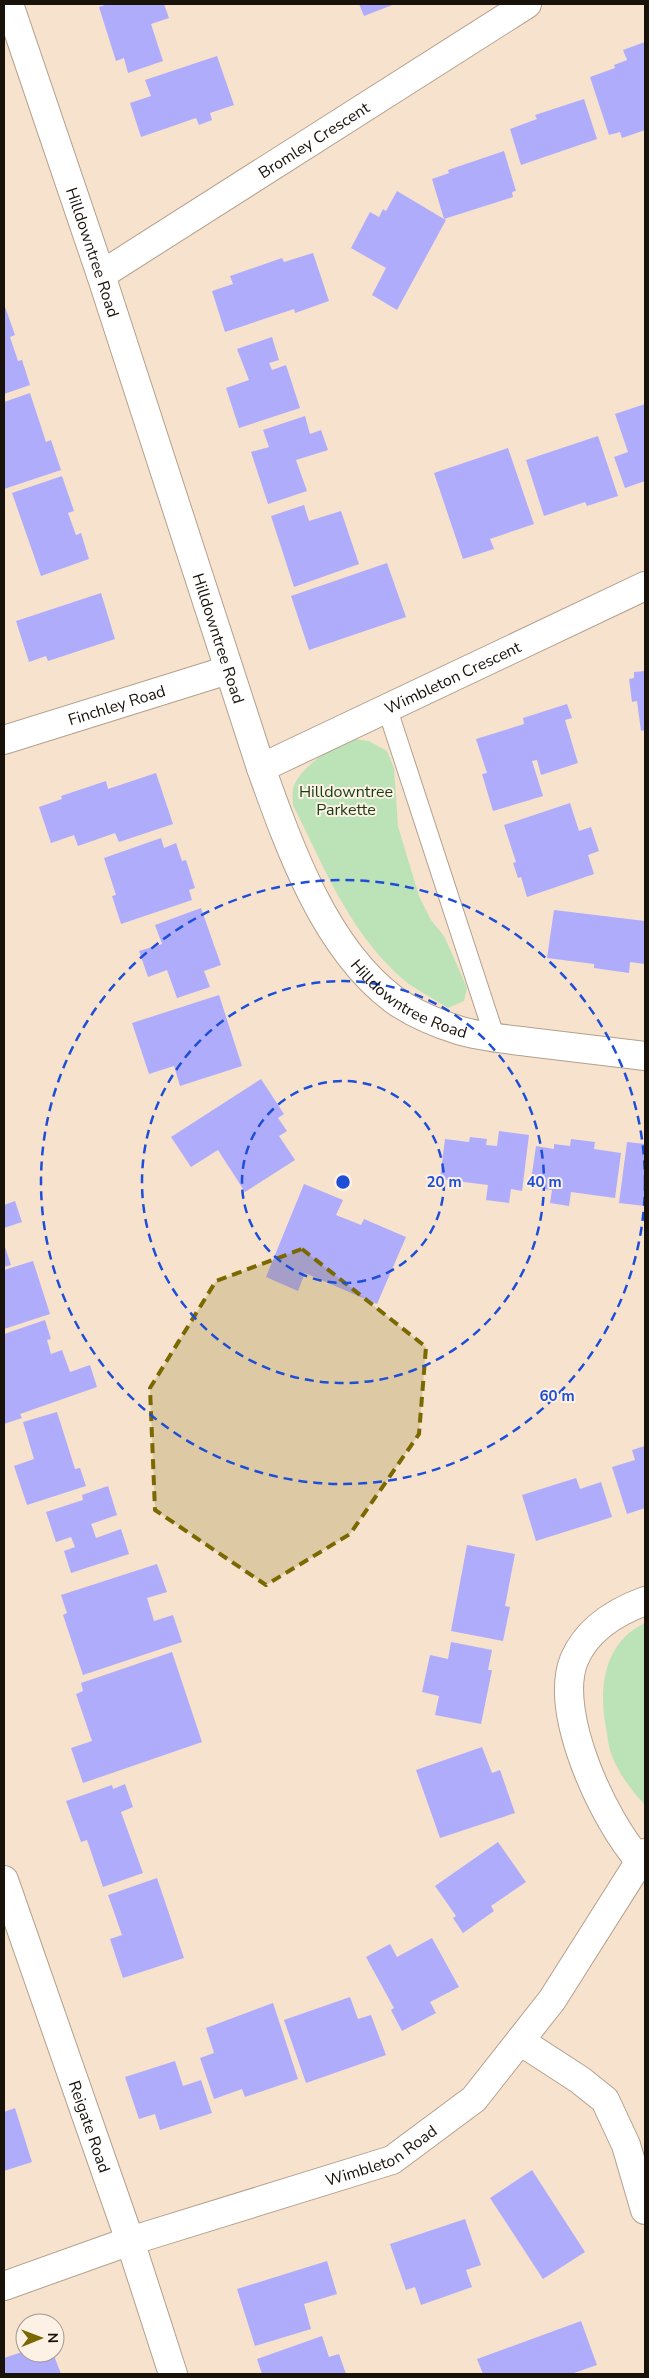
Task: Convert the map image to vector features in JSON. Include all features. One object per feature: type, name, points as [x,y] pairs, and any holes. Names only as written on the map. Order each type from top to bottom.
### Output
[{"type":"street","name":"Hilldowntree Road","points":[[9,4],[101,275],[261,768],[288,844],[307,884],[334,932],[363,970],[393,999],[423,1016],[459,1030],[495,1038],[645,1056]]},
{"type":"street","name":"Bromley Crescent","points":[[101,275],[527,4]]},
{"type":"street","name":"Wimbleton Crescent","points":[[261,768],[645,586]]},
{"type":"street","name":"Finchley Road","points":[[4,740],[228,670]]},
{"type":"street","name":"Wimbleton Road","points":[[4,2286],[130,2241],[392,2160],[474,2099],[552,2000],[643,1857],[630,1850],[612,1821],[592,1780],[575,1732],[569,1702],[569,1682],[574,1661],[579,1651],[596,1628],[618,1612],[645,1601]]},
{"type":"street","name":"Reigate Road","points":[[4,1880],[130,2241],[173,2374]]},
{"type":"street","points":[[520,2041],[580,2080],[605,2100],[626,2145],[645,2210]]},
{"type":"lane","points":[[387,708],[495,1038]]},
{"type":"highlighted area","points":[[302,1249],[426,1347],[419,1434],[350,1534],[266,1585],[155,1510],[150,1388],[216,1281]]},
{"type":"green space","name":"Hilldowntree Parkette","points":[[353,739],[369,741],[387,751],[394,768],[398,826],[419,896],[431,920],[444,936],[467,988],[464,1001],[448,1008],[403,979],[379,956],[350,916],[293,805],[293,789],[302,773],[318,758],[336,746]]},
{"type":"green space","points":[[645,1623],[644,1804],[618,1769],[610,1751],[603,1701],[606,1670],[612,1656],[620,1643],[631,1632]]},
{"type":"building","points":[[108,4],[164,4],[169,18],[151,24],[163,61],[128,73],[124,58],[116,61],[99,7]]},
{"type":"building","points":[[359,4],[395,4],[364,16]]},
{"type":"building","points":[[645,42],[645,130],[622,138],[620,132],[609,135],[590,77],[615,68],[614,65],[627,60],[623,50]]},
{"type":"building","points":[[217,56],[234,105],[210,113],[212,120],[199,125],[196,118],[141,137],[130,103],[151,96],[145,80]]},
{"type":"building","points":[[584,99],[597,139],[521,165],[510,129],[537,119],[535,115]]},
{"type":"building","points":[[504,151],[516,191],[512,192],[513,197],[444,219],[432,179],[449,173],[448,170]]},
{"type":"building","points":[[397,191],[446,220],[397,310],[372,295],[386,268],[351,248],[370,212],[379,217],[383,209],[386,211]]},
{"type":"building","points":[[313,253],[329,301],[295,313],[294,309],[225,332],[212,291],[233,284],[230,276],[282,258],[284,262]]},
{"type":"building","points":[[4,304],[15,335],[10,337],[18,361],[22,360],[30,385],[4,394]]},
{"type":"building","points":[[272,337],[279,360],[269,363],[272,370],[286,365],[300,408],[239,428],[226,388],[249,380],[237,349]]},
{"type":"building","points":[[30,393],[46,442],[51,440],[61,470],[4,489],[4,402]]},
{"type":"building","points":[[645,404],[645,481],[625,488],[614,457],[628,452],[615,414]]},
{"type":"building","points":[[305,416],[310,434],[321,430],[328,450],[296,460],[307,491],[268,504],[251,452],[269,447],[263,430]]},
{"type":"building","points":[[598,436],[618,496],[587,506],[585,502],[544,516],[526,460]]},
{"type":"building","points":[[508,448],[534,524],[490,539],[494,549],[463,559],[434,473]]},
{"type":"building","points":[[62,476],[74,511],[68,513],[76,535],[81,533],[89,559],[41,576],[12,493]]},
{"type":"building","points":[[304,505],[309,521],[341,511],[359,564],[294,587],[271,516]]},
{"type":"building","points":[[387,563],[406,617],[309,650],[291,596]]},
{"type":"building","points":[[101,593],[115,639],[48,661],[46,656],[29,662],[16,621]]},
{"type":"building","points":[[645,671],[645,730],[641,731],[637,701],[632,702],[629,679],[634,678],[634,672]]},
{"type":"building","points":[[567,704],[572,718],[565,720],[578,763],[541,775],[537,760],[532,761],[543,796],[493,811],[482,774],[487,773],[476,739],[524,724],[523,718]]},
{"type":"building","points":[[156,773],[173,824],[119,842],[115,833],[78,846],[74,835],[51,843],[39,807],[62,799],[61,796],[106,781],[108,789]]},
{"type":"building","points":[[570,803],[579,831],[591,827],[599,851],[588,855],[594,874],[527,897],[521,877],[518,878],[513,863],[516,862],[504,825]]},
{"type":"building","points":[[161,838],[164,848],[176,843],[182,861],[186,860],[195,888],[189,890],[192,900],[121,924],[112,896],[116,895],[104,858]]},
{"type":"building","points":[[201,908],[221,965],[204,971],[210,987],[177,998],[167,970],[148,977],[139,951],[162,944],[155,925]]},
{"type":"building","points":[[554,910],[645,921],[645,964],[630,962],[629,973],[594,968],[594,964],[547,958]]},
{"type":"building","points":[[219,995],[242,1066],[180,1086],[174,1066],[149,1074],[132,1023]]},
{"type":"building","points":[[261,1079],[284,1114],[278,1118],[287,1131],[279,1136],[295,1160],[245,1192],[218,1150],[191,1167],[171,1137]]},
{"type":"building","points":[[499,1131],[529,1135],[522,1191],[511,1189],[509,1203],[486,1200],[488,1185],[440,1179],[445,1139],[469,1142],[470,1137],[487,1139],[486,1145],[497,1146]]},
{"type":"building","points":[[571,1139],[595,1142],[594,1149],[621,1153],[615,1198],[571,1192],[569,1206],[550,1203],[552,1190],[530,1187],[536,1146],[554,1149],[554,1144],[570,1146]]},
{"type":"building","points":[[627,1142],[645,1144],[645,1206],[619,1203]]},
{"type":"building","points":[[304,1184],[343,1200],[336,1215],[361,1225],[364,1219],[406,1237],[377,1304],[305,1273],[298,1291],[266,1277]]},
{"type":"building","points":[[15,1201],[22,1222],[4,1228],[4,1205]]},
{"type":"building","points":[[4,1244],[11,1265],[4,1267]]},
{"type":"building","points":[[33,1261],[50,1314],[4,1329],[4,1270]]},
{"type":"building","points":[[45,1320],[51,1339],[47,1340],[51,1354],[62,1350],[70,1372],[90,1365],[97,1387],[20,1414],[22,1418],[4,1424],[4,1334]]},
{"type":"building","points":[[57,1412],[75,1469],[80,1468],[86,1486],[27,1505],[14,1466],[34,1459],[23,1422]]},
{"type":"building","points":[[645,1446],[645,1508],[627,1514],[612,1467],[635,1460],[632,1450]]},
{"type":"building","points":[[576,1478],[580,1489],[601,1482],[612,1517],[536,1541],[522,1495]]},
{"type":"building","points":[[108,1486],[117,1515],[91,1524],[96,1538],[121,1529],[129,1554],[71,1573],[64,1551],[75,1547],[71,1537],[56,1542],[46,1512],[83,1500],[82,1495]]},
{"type":"building","points":[[467,1545],[515,1554],[505,1606],[510,1607],[503,1641],[451,1631]]},
{"type":"building","points":[[157,1564],[167,1592],[147,1598],[154,1621],[173,1615],[182,1642],[83,1675],[63,1615],[67,1613],[61,1595]]},
{"type":"building","points":[[451,1642],[492,1650],[488,1670],[492,1670],[481,1724],[435,1715],[439,1696],[422,1692],[430,1655],[448,1659]]},
{"type":"building","points":[[172,1652],[202,1742],[83,1783],[71,1748],[92,1741],[76,1694],[83,1691],[81,1683]]},
{"type":"building","points":[[482,1747],[492,1773],[500,1770],[515,1813],[440,1838],[416,1770]]},
{"type":"building","points":[[125,1784],[133,1807],[121,1812],[143,1873],[103,1887],[87,1840],[81,1842],[66,1801],[112,1785],[113,1789]]},
{"type":"building","points":[[498,1842],[526,1882],[491,1906],[494,1911],[463,1933],[453,1918],[456,1916],[435,1886]]},
{"type":"building","points":[[157,1878],[184,1958],[123,1978],[110,1939],[122,1935],[108,1895]]},
{"type":"building","points":[[432,1938],[459,1987],[430,2002],[436,2013],[402,2031],[391,2010],[394,2008],[366,1957],[390,1944],[397,1957]]},
{"type":"building","points":[[350,1997],[358,2019],[371,2015],[386,2055],[306,2083],[284,2020]]},
{"type":"building","points":[[273,2003],[298,2079],[245,2097],[242,2089],[214,2099],[200,2058],[214,2053],[206,2028]]},
{"type":"building","points":[[175,2061],[183,2086],[201,2080],[212,2113],[160,2130],[155,2114],[139,2119],[125,2077]]},
{"type":"building","points":[[15,2108],[32,2162],[4,2171],[4,2112]]},
{"type":"building","points":[[532,2170],[585,2252],[543,2279],[490,2198]]},
{"type":"building","points":[[465,2219],[481,2265],[466,2270],[472,2287],[421,2305],[415,2287],[406,2290],[390,2244]]},
{"type":"building","points":[[327,2261],[337,2294],[304,2304],[311,2329],[255,2346],[237,2289]]},
{"type":"building","points":[[581,2321],[597,2365],[571,2374],[483,2374],[477,2359]]},
{"type":"building","points":[[322,2336],[329,2357],[339,2354],[346,2374],[262,2374],[257,2359]]},
{"type":"building","points":[[15,2354],[15,2363],[57,2363],[61,2374],[4,2374],[4,2358]]}]
